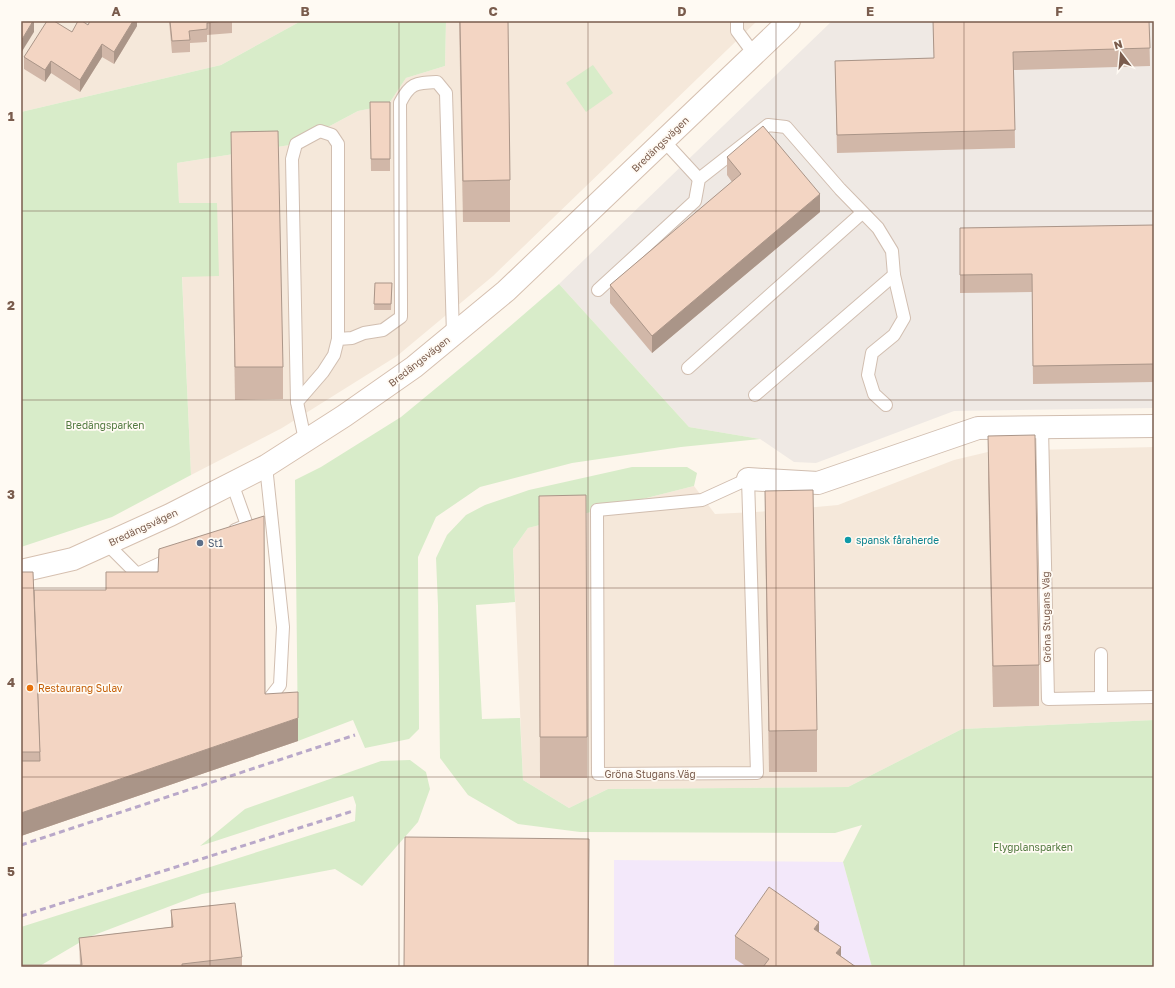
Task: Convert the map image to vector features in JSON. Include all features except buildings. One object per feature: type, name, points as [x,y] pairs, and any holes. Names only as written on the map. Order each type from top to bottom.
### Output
[{"type":"street","name":"Bredängsvägen","points":[[21,571],[72,559],[107,544],[170,515],[266,466],[344,416],[414,367],[506,291],[789,21]]},
{"type":"street","name":"Gröna Stugans Väg","points":[[748,479],[818,482],[978,428],[1154,426]]},
{"type":"lane","points":[[737,21],[737,31],[754,54]]},
{"type":"lane","points":[[338,340],[383,330],[400,317],[402,302],[400,103],[407,90],[419,83],[437,82],[446,93],[452,335]]},
{"type":"lane","points":[[598,290],[695,201],[699,179],[768,125],[786,127],[840,189],[878,228],[892,252],[894,276],[904,318],[894,335],[872,353],[868,375],[874,394],[886,405]]},
{"type":"lane","points":[[297,402],[323,372],[334,355],[338,340],[338,144],[332,135],[320,131],[296,144],[292,159],[297,402],[305,440]]},
{"type":"lane","points":[[664,141],[699,179]]},
{"type":"lane","points":[[688,368],[862,213]]},
{"type":"lane","points":[[755,394],[894,276]]},
{"type":"lane","name":"Gröna Stugans Väg","points":[[1042,428],[1048,699],[1154,697]]},
{"type":"lane","points":[[265,704],[280,685],[283,627],[266,466]]},
{"type":"lane","name":"Gröna Stugans Väg","points":[[748,479],[756,773],[598,774],[597,510],[702,500],[748,479]]},
{"type":"lane","points":[[226,534],[248,530],[232,483]]},
{"type":"lane","points":[[107,544],[137,574],[185,552]]},
{"type":"lane","points":[[1101,654],[1101,698]]},
{"type":"shaded area","points":[[21,21],[301,21],[221,65],[21,112]]},
{"type":"shaded area","points":[[446,21],[757,21],[493,276],[397,356],[282,428],[191,475],[177,163],[296,144],[358,111],[388,105],[406,78],[445,66]]},
{"type":"shaded area","points":[[832,21],[1154,21],[1154,408],[954,411],[816,463],[794,462],[760,439],[689,427],[559,284]]},
{"type":"shaded area","points":[[1154,447],[1154,720],[962,729],[848,787],[608,789],[569,808],[523,780],[513,549],[528,528],[694,486],[715,514],[772,511],[838,505],[954,460],[992,451]]},
{"type":"shaded area","points":[[614,860],[843,862],[872,967],[614,967]]},
{"type":"green space","name":"Bredängsparken","points":[[301,21],[446,21],[445,66],[406,78],[388,105],[358,111],[296,144],[177,163],[179,203],[217,203],[219,276],[182,277],[191,475],[112,517],[21,547],[21,112],[221,65]]},
{"type":"green space","points":[[593,65],[613,93],[586,112],[566,83]]},
{"type":"green space","points":[[559,284],[689,427],[760,439],[681,447],[572,463],[480,487],[436,517],[418,557],[419,729],[409,739],[365,748],[353,720],[298,741],[295,480],[321,467],[401,417]]},
{"type":"green space","name":"Flygplansparken","points":[[632,467],[687,467],[697,473],[694,486],[528,528],[513,549],[515,602],[476,605],[482,719],[520,718],[523,780],[569,808],[608,789],[848,787],[962,729],[1154,720],[1154,967],[872,967],[843,862],[862,825],[835,833],[580,832],[518,824],[468,795],[440,758],[436,558],[447,535],[466,515],[485,505],[529,490]]},
{"type":"green space","points":[[410,760],[426,772],[430,789],[418,822],[362,886],[335,869],[202,894],[89,937],[38,967],[21,967],[21,927],[355,821],[356,805],[353,796],[200,846],[245,809],[381,761]]},
{"type":"railway","points":[[21,845],[355,735]]},
{"type":"railway","points":[[21,916],[353,811]]},
{"type":"place","name":"spansk fåraherde","points":[[848,540]]},
{"type":"place","name":"St1","points":[[200,543]]},
{"type":"place","name":"Restaurang Sulav","points":[[30,688]]}]
